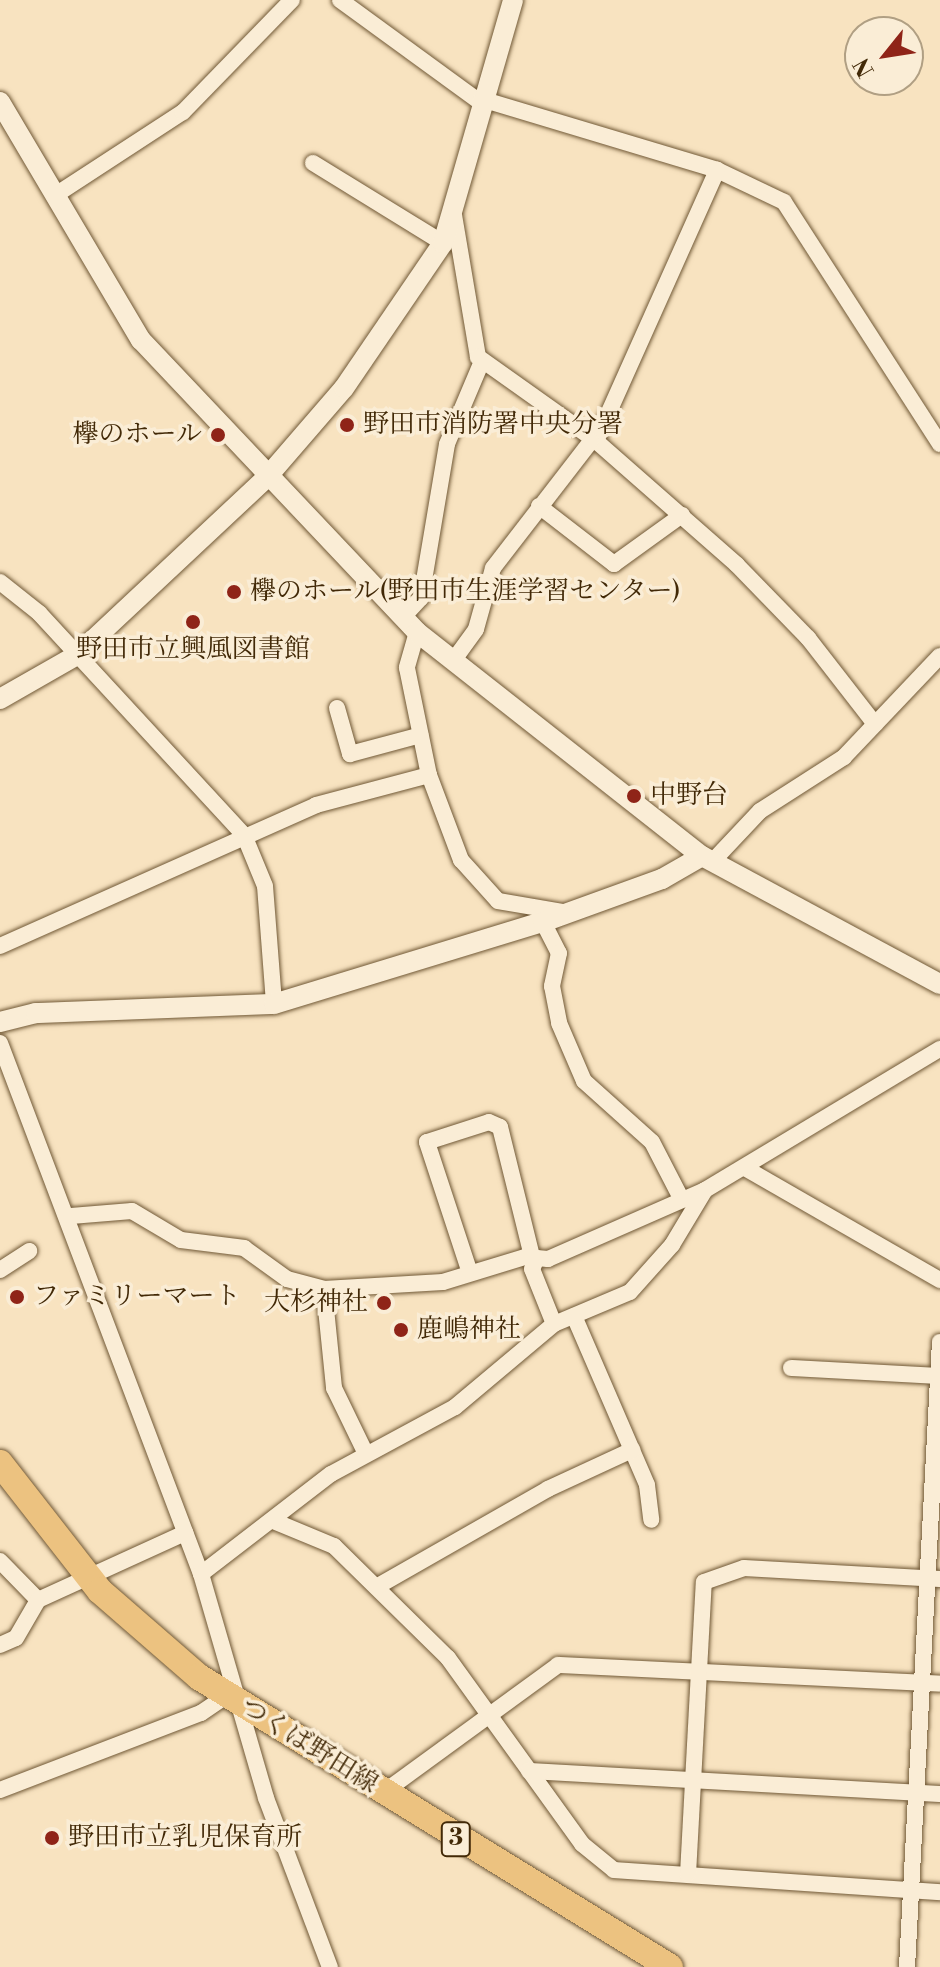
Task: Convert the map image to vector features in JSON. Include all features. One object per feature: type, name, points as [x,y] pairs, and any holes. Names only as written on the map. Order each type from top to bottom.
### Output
[{"type":"main road","name":"つくば野田線","points":[[0,1463],[88,1576],[145,1633],[235,1701],[384,1792],[647,1961],[670,1967]]},
{"type":"street","points":[[54,196],[183,112],[292,0]]},
{"type":"street","points":[[340,0],[480,100],[717,170],[789,201],[940,444]]},
{"type":"street","points":[[0,699],[77,655],[268,476],[344,388],[443,243],[454,215],[480,100],[513,0]]},
{"type":"street","points":[[0,102],[128,323],[417,632],[707,859],[940,984]]},
{"type":"street","points":[[313,163],[443,243]]},
{"type":"street","points":[[453,661],[476,629],[493,568],[593,441],[717,170]]},
{"type":"street","points":[[403,617],[421,598],[447,444],[482,361],[454,215]]},
{"type":"street","points":[[482,361],[593,441],[682,515],[780,606],[875,724]]},
{"type":"street","points":[[539,506],[614,564],[682,515]]},
{"type":"street","points":[[0,582],[77,655],[244,835],[265,886],[274,1004]]},
{"type":"street","points":[[417,632],[407,668],[429,775],[450,839],[484,891],[498,901],[569,913]]},
{"type":"street","points":[[0,1022],[36,1013],[274,1004],[569,913],[707,859],[760,811],[844,757],[940,656]]},
{"type":"street","points":[[337,708],[350,754],[421,735]]},
{"type":"street","points":[[0,946],[316,805],[429,775]]},
{"type":"street","points":[[543,922],[559,953],[552,986],[559,1023],[584,1081],[652,1142],[682,1200]]},
{"type":"street","points":[[0,1043],[71,1216],[201,1574],[235,1701],[266,1798],[330,1967]]},
{"type":"street","points":[[71,1216],[132,1211],[181,1240],[244,1248],[287,1279],[324,1289],[395,1288],[535,1257],[705,1190],[940,1049]]},
{"type":"street","points":[[470,1273],[427,1142],[489,1122],[500,1127],[535,1257],[532,1269],[554,1324]]},
{"type":"street","points":[[745,1168],[940,1280]]},
{"type":"street","points":[[201,1574],[366,1454],[455,1407],[554,1324],[643,1280],[705,1190]]},
{"type":"street","points":[[0,1270],[29,1251]]},
{"type":"street","points":[[324,1289],[334,1388],[366,1454]]},
{"type":"street","points":[[574,1316],[632,1450],[651,1520]]},
{"type":"street","points":[[907,1967],[921,1683],[934,1579],[940,1342]]},
{"type":"street","points":[[791,1368],[938,1376]]},
{"type":"street","points":[[378,1586],[548,1489],[632,1450]]},
{"type":"street","points":[[276,1522],[334,1546],[448,1658],[582,1844],[614,1870],[911,1886],[940,1892]]},
{"type":"street","points":[[0,1645],[16,1638],[38,1600],[185,1533]]},
{"type":"street","points":[[0,1561],[38,1600]]},
{"type":"street","points":[[688,1874],[704,1582],[744,1568],[934,1579]]},
{"type":"street","points":[[384,1792],[558,1665],[940,1684]]},
{"type":"street","points":[[0,1790],[235,1701]]},
{"type":"street","points":[[529,1771],[940,1794]]},
{"type":"place","name":"野田市消防署中央分署","points":[[347,425]]},
{"type":"place","name":"欅のホール","points":[[218,435]]},
{"type":"place","name":"欅のホール(野田市生涯学習センター)","points":[[234,592]]},
{"type":"place","name":"野田市立興風図書館","points":[[193,622]]},
{"type":"place","name":"中野台","points":[[634,796]]},
{"type":"place","name":"ファミリーマート","points":[[17,1297]]},
{"type":"place","name":"大杉神社","points":[[384,1303]]},
{"type":"place","name":"鹿嶋神社","points":[[401,1330]]},
{"type":"place","name":"野田市立乳児保育所","points":[[52,1838]]}]
